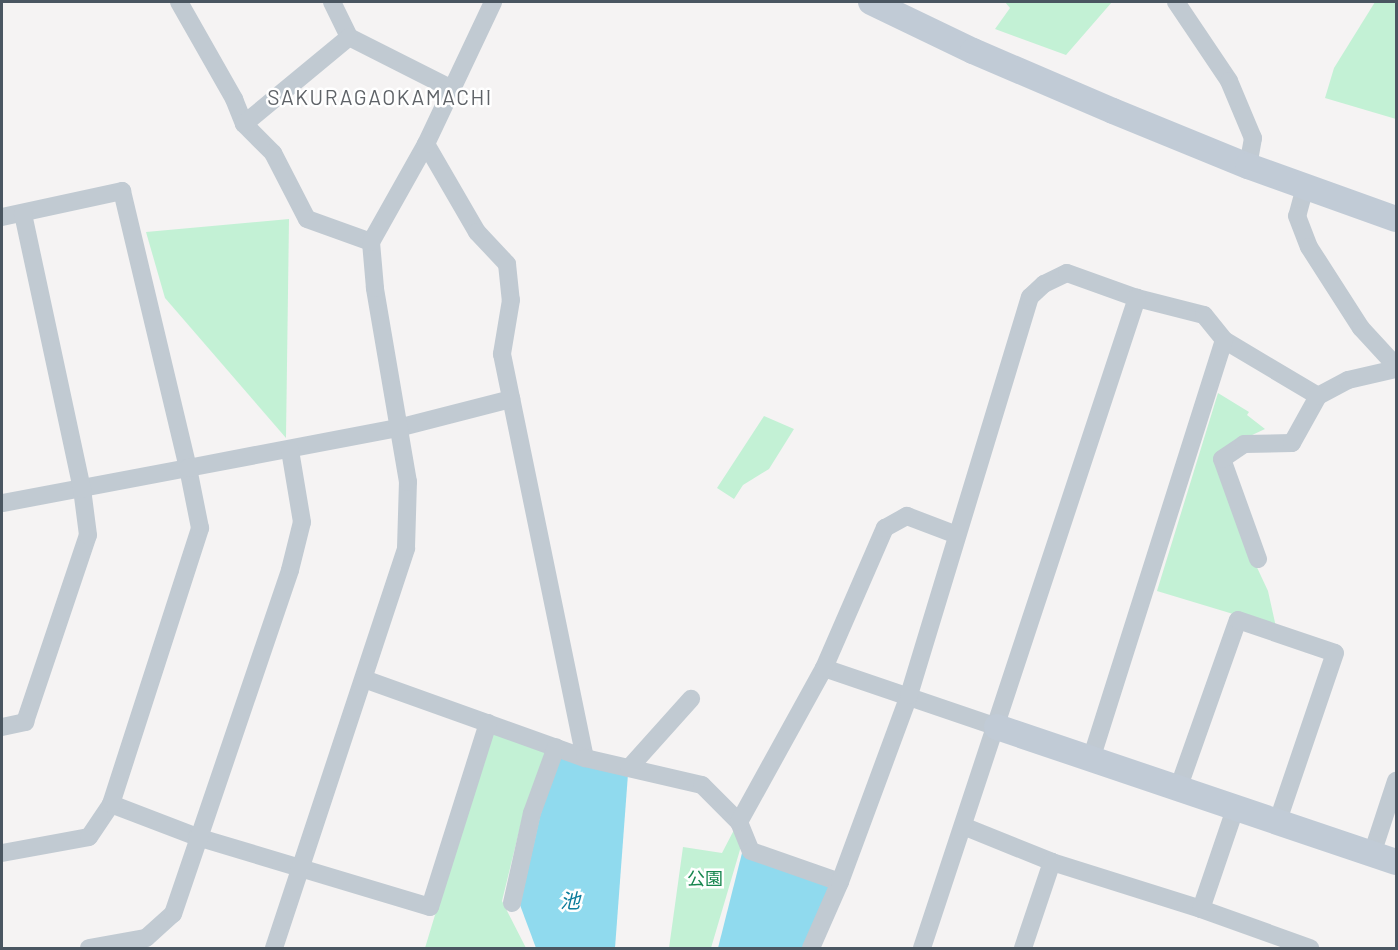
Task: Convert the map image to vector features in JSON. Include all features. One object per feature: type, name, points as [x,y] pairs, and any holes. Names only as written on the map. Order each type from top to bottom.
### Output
[{"type":"street","points":[[179,2],[234,99],[244,124],[273,153],[307,219],[371,242]]},
{"type":"street","points":[[332,2],[349,38],[452,89]]},
{"type":"street","points":[[274,948],[406,548],[408,482],[375,288],[371,242],[426,144],[493,2]]},
{"type":"street","points":[[871,2],[973,51],[1248,166],[1396,219]]},
{"type":"street","points":[[1176,2],[1229,81],[1253,138],[1248,166]]},
{"type":"street","points":[[244,124],[349,38]]},
{"type":"street","points":[[426,144],[477,231],[507,264],[511,300],[502,354],[585,758]]},
{"type":"street","points":[[1258,559],[1222,459],[1244,444],[1292,443],[1318,396],[1348,380],[1396,368],[1361,328],[1310,247],[1297,216],[1305,187]]},
{"type":"street","points":[[2,217],[122,191],[189,468],[200,528],[111,804],[88,837],[2,853]]},
{"type":"street","points":[[2,728],[25,722],[88,535],[82,489],[24,213]]},
{"type":"street","points":[[811,948],[840,882],[909,695],[1030,297],[1044,284],[1066,273],[1137,298],[1204,315],[1224,340],[1318,396]]},
{"type":"street","points":[[922,948],[997,727],[1137,298]]},
{"type":"street","points":[[1091,759],[1224,340]]},
{"type":"street","points":[[2,503],[398,428],[511,399]]},
{"type":"street","points":[[89,948],[146,938],[173,914],[197,837],[291,570],[302,522],[290,450]]},
{"type":"street","points":[[738,822],[824,668],[885,528],[907,516],[957,535]]},
{"type":"street","points":[[1178,789],[1238,620],[1335,654],[1277,823]]},
{"type":"street","points":[[824,668],[1396,862]]},
{"type":"street","points":[[364,679],[585,758],[702,785],[738,822],[751,851],[840,882]]},
{"type":"street","points":[[629,768],[691,699]]},
{"type":"street","points":[[111,804],[197,837],[430,907],[488,723]]},
{"type":"street","points":[[512,903],[532,813],[556,747]]},
{"type":"street","points":[[1372,854],[1396,781]]},
{"type":"street","points":[[1201,909],[1235,809]]},
{"type":"street","points":[[963,826],[1053,862],[1201,909],[1310,948]]},
{"type":"street","points":[[1023,948],[1053,862]]},
{"type":"green space","points":[[1005,2],[1112,2],[1066,55],[995,29],[1010,8]]},
{"type":"green space","points":[[1375,2],[1396,2],[1396,119],[1325,98],[1334,68]]},
{"type":"green space","points":[[289,219],[286,438],[165,298],[146,232]]},
{"type":"green space","points":[[1218,393],[1249,412],[1247,415],[1265,429],[1235,443],[1215,461],[1247,546],[1268,591],[1276,627],[1157,591]]},
{"type":"green space","points":[[764,416],[794,429],[769,469],[743,485],[734,499],[717,488]]},
{"type":"green space","points":[[491,730],[548,751],[524,811],[502,901],[526,948],[425,948]]},
{"type":"green space","name":"公園","points":[[735,828],[742,843],[711,948],[669,948],[683,847],[722,853]]},
{"type":"water","name":"池","points":[[560,753],[628,774],[615,948],[536,948],[520,905],[540,816]]},
{"type":"water","points":[[743,849],[833,886],[805,948],[718,948]]},
{"type":"district","name":"SAKURAGAOKAMACHI","points":[[380,97]]}]
